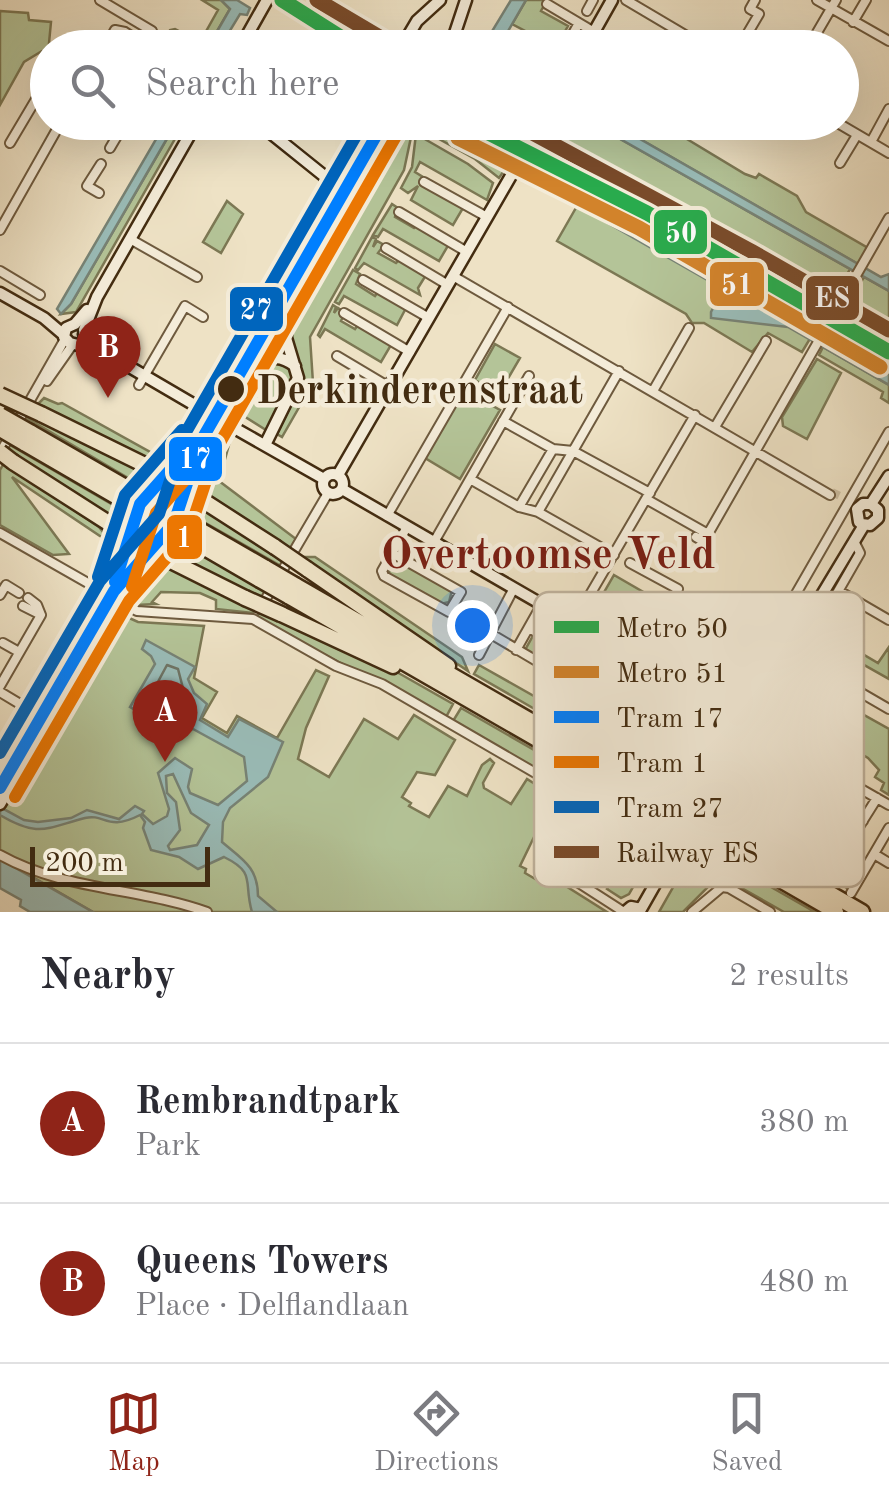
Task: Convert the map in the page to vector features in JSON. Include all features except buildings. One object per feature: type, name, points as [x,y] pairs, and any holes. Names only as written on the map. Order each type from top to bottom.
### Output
[{"type":"highway","points":[[0,394],[274,547],[438,657],[471,686]]},
{"type":"highway","points":[[0,414],[27,438]]},
{"type":"highway","points":[[6,430],[27,438],[263,574],[471,686],[534,726]]},
{"type":"highway","points":[[0,452],[245,598],[389,664],[434,680]]},
{"type":"highway","points":[[292,590],[434,680],[534,733]]},
{"type":"highway","points":[[813,887],[846,905]]},
{"type":"street","points":[[100,0],[149,30]]},
{"type":"street","points":[[411,30],[440,0]]},
{"type":"street","points":[[456,30],[466,0]]},
{"type":"street","points":[[460,16],[474,0]]},
{"type":"street","points":[[587,11],[593,0]]},
{"type":"street","points":[[626,0],[677,30]]},
{"type":"street","points":[[750,30],[759,14],[750,9],[755,0]]},
{"type":"street","points":[[817,0],[834,4],[854,22],[889,42]]},
{"type":"street","points":[[854,22],[866,0]]},
{"type":"street","points":[[595,30],[611,1]]},
{"type":"street","points":[[250,30],[265,4]]},
{"type":"street","points":[[547,4],[591,30]]},
{"type":"street","points":[[819,30],[834,4]]},
{"type":"street","points":[[576,30],[580,23]]},
{"type":"street","points":[[10,143],[30,109]]},
{"type":"street","points":[[870,142],[889,109]]},
{"type":"street","points":[[859,136],[889,153]]},
{"type":"street","points":[[0,230],[51,140]]},
{"type":"street","points":[[110,148],[115,140]]},
{"type":"street","points":[[0,452],[6,430],[74,334],[187,140]]},
{"type":"street","points":[[279,140],[334,188]]},
{"type":"street","points":[[289,140],[326,170],[344,171]]},
{"type":"street","points":[[0,804],[113,609],[111,597],[122,525],[152,476],[200,422],[360,140]]},
{"type":"street","points":[[0,766],[77,634],[181,527],[214,431],[376,152],[388,140]]},
{"type":"street","points":[[338,475],[532,140]]},
{"type":"street","points":[[840,164],[854,140]]},
{"type":"street","points":[[99,194],[88,186],[101,164]]},
{"type":"street","points":[[424,182],[487,217]]},
{"type":"street","points":[[398,212],[468,252]]},
{"type":"street","points":[[698,534],[708,534],[726,514],[757,451],[889,218]]},
{"type":"street","points":[[130,239],[197,277]]},
{"type":"street","points":[[876,240],[889,248]]},
{"type":"street","points":[[386,248],[508,307],[830,493]]},
{"type":"street","points":[[0,271],[40,295]]},
{"type":"street","points":[[363,280],[429,318]]},
{"type":"street","points":[[0,293],[104,352],[142,380],[198,407]]},
{"type":"street","points":[[142,380],[185,306],[203,316]]},
{"type":"street","points":[[387,516],[508,307]]},
{"type":"street","points":[[264,445],[297,384],[296,366],[286,338],[286,308]]},
{"type":"street","points":[[344,313],[410,352]]},
{"type":"street","points":[[653,391],[689,328]]},
{"type":"street","points":[[715,427],[766,341]]},
{"type":"street","points":[[337,356],[389,387]]},
{"type":"street","points":[[250,370],[276,357],[296,366]]},
{"type":"street","points":[[538,512],[618,371]]},
{"type":"street","points":[[434,542],[529,376]]},
{"type":"street","points":[[592,592],[694,415]]},
{"type":"street","points":[[503,421],[553,449],[574,451],[648,496],[708,544]]},
{"type":"street","points":[[229,425],[324,479]]},
{"type":"street","points":[[798,592],[889,432]]},
{"type":"street","points":[[519,507],[553,449]]},
{"type":"street","points":[[330,474],[338,475],[342,489],[336,494],[328,493],[324,479],[330,474]]},
{"type":"street","points":[[822,592],[852,542],[875,518],[882,487],[889,476]]},
{"type":"street","points":[[470,478],[614,554]]},
{"type":"street","points":[[808,495],[815,484]]},
{"type":"street","points":[[342,489],[534,599]]},
{"type":"street","points":[[253,619],[328,493]]},
{"type":"street","points":[[846,503],[863,504],[875,518]]},
{"type":"street","points":[[392,554],[461,592],[449,612],[384,576],[382,570],[407,527]]},
{"type":"street","points":[[0,533],[142,612],[253,619],[336,666],[382,684],[534,773]]},
{"type":"street","points":[[839,592],[860,553],[852,542]]},
{"type":"street","points":[[630,562],[678,589],[677,592]]},
{"type":"street","points":[[0,594],[6,585],[16,596]]},
{"type":"street","points":[[479,655],[514,588]]},
{"type":"street","points":[[25,706],[0,689],[40,615],[37,604],[26,602]]},
{"type":"street","points":[[864,606],[889,620]]},
{"type":"street","points":[[516,650],[534,618]]},
{"type":"street","points":[[528,628],[534,631]]},
{"type":"street","points":[[0,750],[68,636],[77,634]]},
{"type":"street","points":[[491,634],[534,660]]},
{"type":"street","points":[[4,643],[19,652]]},
{"type":"street","points":[[864,695],[889,709]]},
{"type":"street","points":[[864,791],[889,805]]},
{"type":"street","points":[[864,821],[877,798]]},
{"type":"street","points":[[864,872],[889,828]]},
{"type":"street","points":[[874,854],[889,862]]},
{"type":"street","points":[[0,855],[28,870],[207,912]]},
{"type":"street","points":[[585,887],[625,912],[631,907],[642,910],[655,887]]},
{"type":"street","points":[[692,912],[722,887],[770,912]]},
{"type":"green space","points":[[202,0],[221,0],[230,9],[218,30],[207,30],[218,10]]},
{"type":"green space","points":[[526,0],[547,0],[541,11],[568,26],[566,30],[523,30],[512,24]]},
{"type":"green space","points":[[0,11],[28,13],[29,20],[51,22],[50,30],[30,30],[30,58],[24,62],[0,105]]},
{"type":"green space","points":[[166,140],[174,140],[76,312],[61,314],[71,304]]},
{"type":"green space","points":[[398,140],[410,140],[404,170],[310,337],[313,383],[282,437],[277,434],[302,382],[291,322],[341,228],[349,205]]},
{"type":"green space","points":[[415,140],[426,140],[493,183],[487,200],[420,162],[415,172],[423,177],[420,183],[463,208],[453,225],[411,200],[418,186],[408,193],[401,188],[412,167]]},
{"type":"green space","points":[[441,140],[465,140],[508,165],[499,178]]},
{"type":"green space","points":[[565,140],[622,140],[850,269],[837,292]]},
{"type":"green space","points":[[642,140],[689,140],[745,174],[756,178],[759,174],[797,196],[806,212],[868,248],[858,264]]},
{"type":"green space","points":[[531,156],[823,317],[802,352],[768,333],[752,352],[704,323],[692,323],[686,314],[557,241],[577,206],[522,174]]},
{"type":"green space","points":[[227,201],[243,214],[221,253],[203,242]]},
{"type":"green space","points":[[392,204],[398,208],[395,217],[449,244],[439,261],[383,229],[378,237],[373,235]]},
{"type":"green space","points":[[372,237],[376,239],[373,247],[377,241],[384,245],[378,253],[426,275],[418,288],[420,295],[364,263],[358,270],[355,268]]},
{"type":"green space","points":[[353,270],[360,274],[356,284],[406,308],[397,325],[344,296],[339,304],[335,302]]},
{"type":"green space","points":[[864,277],[889,291],[889,321],[850,300]]},
{"type":"green space","points":[[333,305],[334,313],[338,308],[345,313],[341,321],[355,329],[358,325],[391,345],[381,362],[325,329],[318,335]]},
{"type":"green space","points":[[836,324],[889,356],[889,371],[829,339]]},
{"type":"green space","points":[[495,344],[520,358],[499,394],[475,380]]},
{"type":"green space","points":[[823,347],[889,385],[889,403],[881,398],[883,392],[819,355]]},
{"type":"green space","points":[[817,359],[841,373],[807,439],[783,426],[782,417]]},
{"type":"green space","points":[[268,361],[282,363],[290,369],[292,378],[285,399],[266,430],[239,413]]},
{"type":"green space","points":[[464,390],[500,410],[460,479],[425,458]]},
{"type":"green space","points":[[44,398],[62,403],[150,452],[154,461],[36,406]]},
{"type":"green space","points":[[28,412],[143,469],[135,482],[25,417]]},
{"type":"green space","points":[[207,428],[192,486],[170,472]]},
{"type":"green space","points":[[221,435],[230,441],[219,481],[296,539],[289,551],[204,492]]},
{"type":"green space","points":[[10,445],[120,509],[114,520],[7,450]]},
{"type":"green space","points":[[4,463],[99,527],[107,537],[12,477],[69,554],[53,555],[0,525],[0,470]]},
{"type":"green space","points":[[200,505],[284,560],[281,566],[195,517]]},
{"type":"green space","points":[[122,540],[149,554],[117,590],[0,797],[0,774],[101,601]]},
{"type":"green space","points":[[179,542],[266,591],[260,601],[169,552]]},
{"type":"green space","points":[[299,557],[315,557],[462,657],[468,671]]},
{"type":"green space","points":[[395,560],[452,590],[449,602],[441,604],[389,574],[390,563]]},
{"type":"green space","points":[[161,563],[256,609],[253,613],[216,609],[216,600],[200,593],[161,592],[152,602],[156,604],[136,605],[129,599],[131,593]]},
{"type":"green space","points":[[614,575],[643,592],[604,592]]},
{"type":"green space","points":[[261,611],[395,671],[453,704],[446,717],[255,619]]},
{"type":"green space","points":[[118,613],[138,622],[204,626],[194,678],[217,692],[202,718],[227,733],[237,716],[277,738],[316,670],[329,676],[306,728],[298,759],[329,777],[364,719],[398,739],[414,715],[455,740],[435,775],[417,772],[402,797],[411,803],[409,806],[429,817],[448,786],[467,796],[482,765],[490,759],[494,763],[484,788],[511,804],[527,779],[534,783],[534,837],[520,866],[534,878],[534,887],[567,887],[607,912],[93,912],[0,858],[0,809]]},
{"type":"green space","points":[[534,634],[534,655],[525,650]]},
{"type":"green space","points":[[889,647],[889,679],[864,665],[864,655],[878,663]]},
{"type":"green space","points":[[479,665],[534,696],[534,709],[474,674]]},
{"type":"green space","points":[[461,708],[534,750],[534,768],[453,721]]},
{"type":"green space","points":[[864,715],[889,729],[889,795],[881,790],[884,783],[875,777],[879,770],[864,756]]},
{"type":"green space","points":[[608,887],[633,887],[621,898]]},
{"type":"green space","points":[[673,887],[708,887],[683,912],[659,912]]},
{"type":"green space","points":[[740,887],[771,887],[815,912],[784,912]]},
{"type":"water","points":[[221,0],[237,0],[250,8],[247,15],[240,14],[230,30],[218,30],[230,9]]},
{"type":"water","points":[[511,0],[526,0],[509,30],[493,30]]},
{"type":"water","points":[[156,140],[166,140],[71,304],[61,314],[57,309]]},
{"type":"water","points":[[465,140],[478,140],[889,371],[889,385],[788,327],[711,318],[723,289],[522,174],[524,170],[510,162],[508,165]]},
{"type":"water","points":[[622,140],[642,140],[881,277],[889,274],[889,291]]},
{"type":"water","points":[[146,640],[195,667],[188,679],[194,693],[207,704],[200,720],[228,737],[239,719],[283,742],[268,777],[230,808],[223,822],[222,842],[248,864],[258,896],[277,912],[252,912],[245,874],[224,857],[198,869],[179,857],[151,850],[140,815],[120,822],[92,817],[34,829],[0,815],[0,807],[24,820],[38,822],[71,818],[87,810],[119,819],[135,806],[153,824],[167,816],[169,809],[158,773],[175,758],[192,769],[190,793],[218,805],[247,781],[244,757],[193,729],[172,731],[130,707],[155,664],[142,649]],"holes":[[[173,774],[191,813],[209,825],[197,845],[170,850],[168,846],[180,830],[176,802],[167,793],[166,776]]]},
{"type":"water","points":[[0,859],[93,912],[30,912],[20,906],[21,900],[0,888]]},
{"type":"tunnel","points":[[832,492],[842,497]]},
{"type":"metro line","name":"50","points":[[282,0],[330,30]]},
{"type":"metro line","name":"51","points":[[462,140],[639,228],[880,367]]},
{"type":"metro line","name":"50","points":[[503,140],[647,213],[889,352]]},
{"type":"tram line","name":"27","points":[[0,753],[100,581],[159,514],[186,432],[354,140]]},
{"type":"tram line","name":"17","points":[[0,788],[114,591],[174,523],[201,441],[374,140]]},
{"type":"tram line","name":"1","points":[[15,797],[129,601],[189,532],[217,448],[394,140]]},
{"type":"tram line","name":"27","points":[[98,577],[125,495],[182,430]]},
{"type":"tram line","name":"17","points":[[115,582],[140,504],[195,442]]},
{"type":"tram line","name":"1","points":[[132,587],[156,513],[208,454]]},
{"type":"rail line","name":"ES","points":[[317,0],[368,30]]},
{"type":"rail line","name":"ES","points":[[545,140],[889,330]]},
{"type":"place","name":"Derkinderenstraat","points":[[231,389]]},
{"type":"place","name":"Queens Towers","points":[[108,398]]},
{"type":"place","name":"Rembrandtpark","points":[[165,762]]},
{"type":"district","name":"Overtoomse Veld","points":[[548,552]]}]
